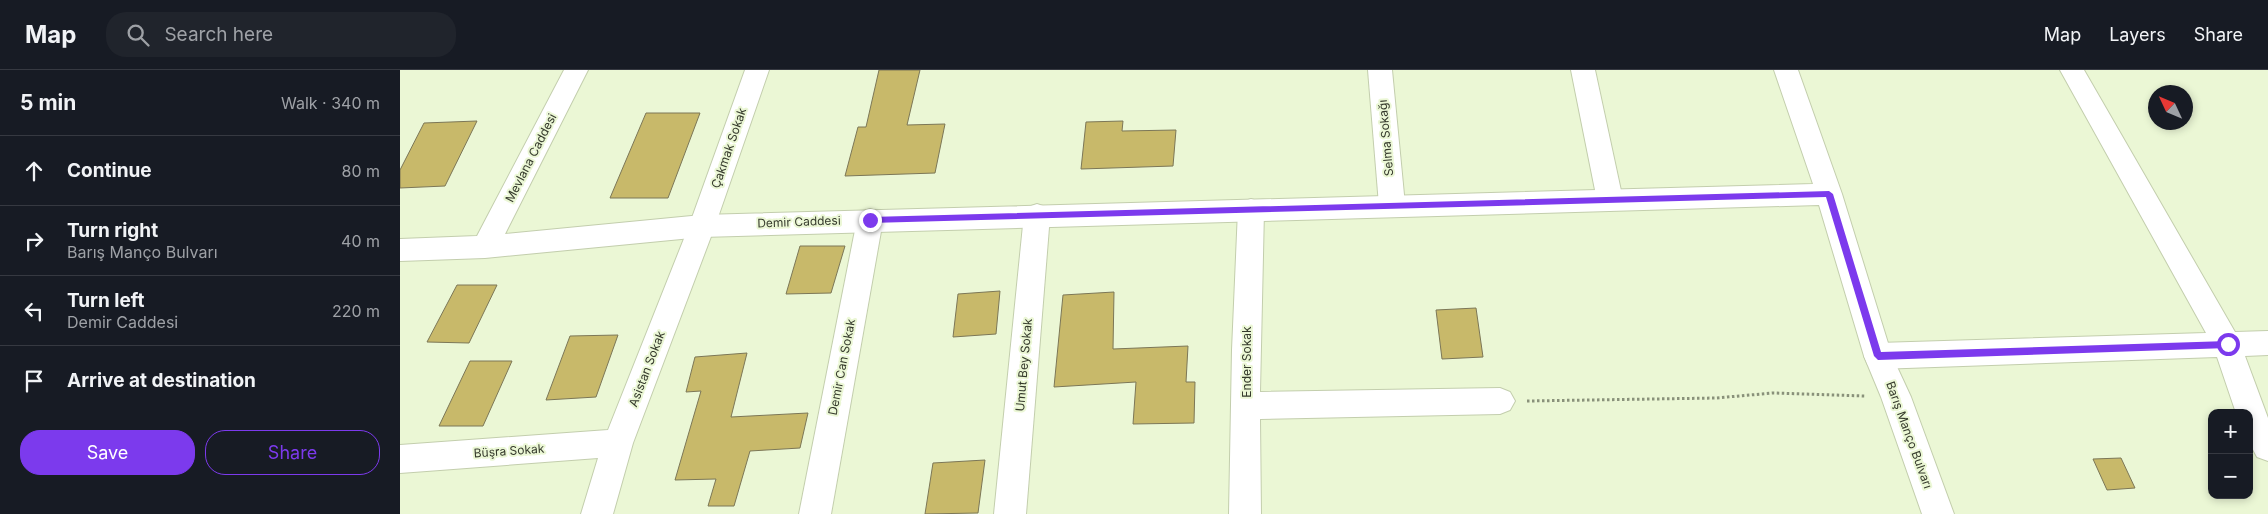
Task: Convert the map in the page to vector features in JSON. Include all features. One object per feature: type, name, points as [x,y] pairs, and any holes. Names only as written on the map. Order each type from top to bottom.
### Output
[{"type":"street","name":"Mevlana Caddesi","points":[[486,247],[576,70]]},
{"type":"street","name":"Çakmak Sokak","points":[[702,226],[757,70]]},
{"type":"street","name":"Selma Sokağı","points":[[1380,70],[1392,205]]},
{"type":"street","points":[[1583,70],[1610,200]]},
{"type":"street","name":"Barış Manço Bulvarı","points":[[1786,70],[1829,194],[1878,356],[1896,397],[1938,514]]},
{"type":"street","points":[[2072,70],[2228,344],[2253,420],[2268,447]]},
{"type":"street","name":"Demir Caddesi","points":[[400,250],[486,247],[702,226],[1829,194]]},
{"type":"street","name":"Ender Sokak","points":[[1244,514],[1246,350],[1251,210]]},
{"type":"street","name":"Umut Bey Sokak","points":[[1010,514],[1038,215]]},
{"type":"street","name":"Demir Can Sokak","points":[[815,514],[870,220]]},
{"type":"street","name":"Asistan Sokak","points":[[597,514],[618,443],[702,226]]},
{"type":"street","points":[[1878,356],[2268,343]]},
{"type":"street","points":[[1246,406],[1500,401]]},
{"type":"street","name":"Büşra Sokak","points":[[400,459],[618,443]]},
{"type":"path","points":[[1500,401],[1716,398],[1773,393],[1896,397]]},
{"type":"building","points":[[879,70],[920,70],[907,125],[945,124],[935,173],[845,176],[858,127],[866,127]]},
{"type":"building","points":[[646,113],[700,113],[668,198],[610,198]]},
{"type":"building","points":[[477,121],[445,186],[400,188],[400,170],[424,123]]},
{"type":"building","points":[[1123,121],[1122,131],[1176,130],[1173,166],[1081,169],[1086,122]]},
{"type":"building","points":[[800,246],[845,246],[831,293],[786,294]]},
{"type":"building","points":[[457,285],[497,285],[469,343],[427,342]]},
{"type":"building","points":[[1000,291],[996,334],[953,337],[958,294]]},
{"type":"building","points":[[1114,292],[1113,349],[1188,346],[1186,382],[1195,382],[1194,423],[1133,424],[1136,382],[1054,387],[1063,295]]},
{"type":"building","points":[[1476,308],[1483,357],[1442,359],[1436,310]]},
{"type":"building","points":[[618,335],[596,397],[546,400],[570,336]]},
{"type":"building","points":[[747,353],[731,417],[808,413],[800,448],[750,451],[734,506],[708,506],[716,479],[675,480],[701,391],[686,392],[695,357]]},
{"type":"building","points":[[470,361],[512,361],[483,426],[439,426]]},
{"type":"building","points":[[2121,458],[2135,488],[2107,490],[2093,459]]},
{"type":"building","points":[[985,460],[978,513],[925,514],[933,463]]},
{"type":"route","points":[[870,220],[1829,194],[1878,356],[2228,344]]}]
